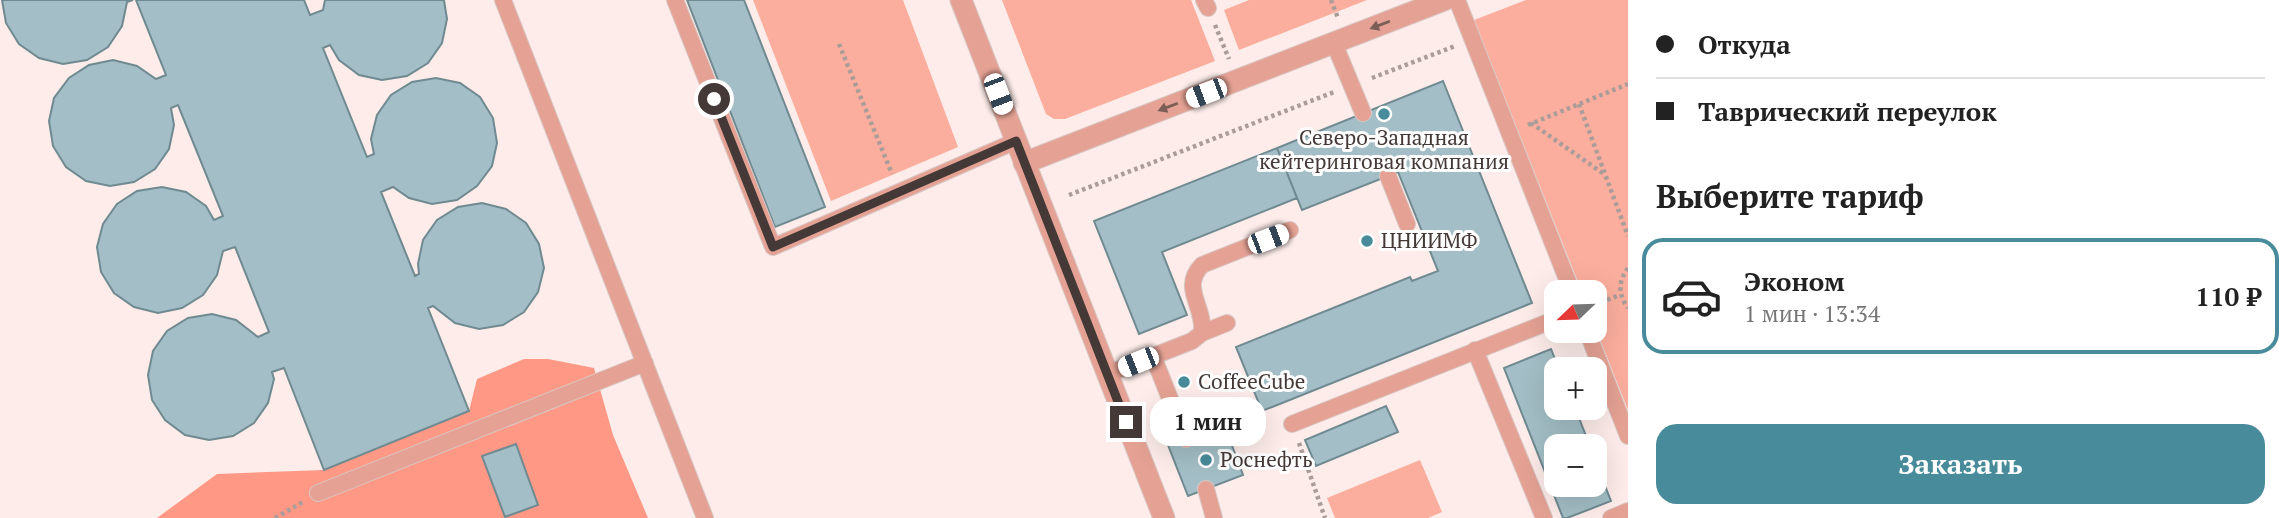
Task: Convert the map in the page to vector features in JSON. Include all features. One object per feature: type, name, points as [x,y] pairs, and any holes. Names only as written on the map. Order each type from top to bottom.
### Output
[{"type":"street","points":[[961,0],[1164,518]]},
{"type":"street","points":[[1024,163],[1444,0]]},
{"type":"lane","points":[[503,0],[705,518]]},
{"type":"lane","points":[[675,0],[773,247],[1016,141]]},
{"type":"lane","points":[[1457,0],[1567,280]]},
{"type":"lane","points":[[1334,43],[1363,113]]},
{"type":"lane","points":[[1388,176],[1407,224]]},
{"type":"lane","points":[[1202,333],[1204,320],[1191,286],[1193,274],[1202,265],[1290,230]]},
{"type":"lane","points":[[1108,374],[1192,341],[1202,333],[1227,323]]},
{"type":"lane","points":[[1292,424],[1544,324]]},
{"type":"lane","points":[[1592,343],[1628,436]]},
{"type":"lane","points":[[1475,350],[1544,518]]},
{"type":"lane","points":[[1153,356],[1186,439]]},
{"type":"lane","points":[[318,493],[646,363]]},
{"type":"lane","points":[[1206,489],[1214,518]]},
{"type":"lane","points":[[1611,518],[1628,511]]},
{"type":"path","points":[[1331,0],[1338,19]]},
{"type":"path","points":[[1069,195],[1472,39]]},
{"type":"path","points":[[839,44],[899,191]]},
{"type":"path","points":[[1223,46],[1230,61]]},
{"type":"path","points":[[1509,132],[1628,85]]},
{"type":"path","points":[[1579,104],[1628,236]]},
{"type":"path","points":[[1531,123],[1605,174]]},
{"type":"path","points":[[1628,268],[1620,285],[1620,295],[1628,308]]},
{"type":"path","points":[[1607,300],[1620,295]]},
{"type":"path","points":[[1292,424],[1325,518]]},
{"type":"path","points":[[275,518],[318,493]]},
{"type":"shaded area","points":[[753,0],[903,0],[958,147],[831,201]]},
{"type":"shaded area","points":[[1002,0],[1191,0],[1215,61],[1065,119],[1054,119],[1046,114]]},
{"type":"shaded area","points":[[1249,0],[1367,0],[1239,50],[1224,10]]},
{"type":"shaded area","points":[[1526,0],[1628,0],[1628,410],[1602,343],[1607,343],[1607,280],[1577,280],[1474,20]]},
{"type":"shaded area","points":[[524,359],[548,359],[594,368],[613,435],[648,518],[157,518],[217,474],[324,470],[469,411],[477,379]]},
{"type":"shaded area","points":[[1420,460],[1442,512],[1428,518],[1335,518],[1327,498]]},
{"type":"building","points":[[2,0],[133,0],[127,2],[122,26],[108,47],[87,60],[63,64],[39,58],[19,44],[6,23]]},
{"type":"building","points":[[136,0],[304,0],[310,15],[323,10],[325,0],[444,0],[447,19],[442,43],[428,63],[407,76],[382,80],[359,75],[339,60],[330,45],[323,48],[367,157],[374,154],[371,139],[377,115],[391,95],[412,82],[436,78],[460,83],[480,97],[493,118],[497,143],[492,166],[477,186],[457,200],[432,204],[409,198],[393,187],[381,192],[415,276],[419,274],[418,264],[423,240],[437,220],[458,207],[482,203],[506,209],[526,223],[539,244],[544,268],[538,292],[524,312],[503,325],[479,329],[455,323],[433,306],[428,308],[469,411],[324,470],[284,368],[272,372],[274,379],[268,403],[254,423],[233,436],[209,440],[185,435],[165,420],[152,400],[148,375],[153,351],[167,331],[188,318],[212,314],[236,320],[258,337],[269,332],[235,247],[223,251],[217,275],[203,295],[182,308],[158,313],[134,307],[114,293],[101,272],[97,247],[103,224],[117,204],[137,191],[162,187],[186,192],[206,206],[214,220],[223,216],[178,105],[171,108],[174,125],[169,149],[155,169],[134,182],[110,186],[86,181],[66,167],[53,146],[49,121],[54,98],[69,78],[89,65],[113,60],[137,66],[156,79],[166,75]]},
{"type":"building","points":[[687,0],[744,0],[825,207],[775,227]]},
{"type":"building","points":[[1443,81],[1532,303],[1262,411],[1236,347],[1410,277],[1412,281],[1438,271],[1398,172],[1302,210],[1277,148]]},
{"type":"building","points":[[1277,148],[1297,198],[1162,252],[1187,315],[1139,334],[1094,221]]},
{"type":"building","points":[[1551,349],[1554,357],[1544,357],[1544,420],[1580,420],[1585,434],[1544,434],[1544,470],[1504,368]]},
{"type":"building","points":[[1386,406],[1398,432],[1316,466],[1305,440]]},
{"type":"building","name":"Роснефть","points":[[1224,424],[1243,475],[1188,496],[1168,445]]},
{"type":"building","points":[[516,444],[538,505],[505,517],[482,456]]},
{"type":"building","points":[[1607,491],[1611,501],[1563,518],[1555,497],[1607,497]]},
{"type":"place","name":"Северо-Западная кейтеринговая компания","points":[[1384,114]]},
{"type":"place","name":"ЦНИИМФ","points":[[1367,241]]},
{"type":"place","name":"CoffeeCube","points":[[1184,382]]},
{"type":"place","name":"Роснефть","points":[[1206,460]]},
{"type":"route","points":[[714,99],[773,247],[1016,141],[1126,422]]}]
